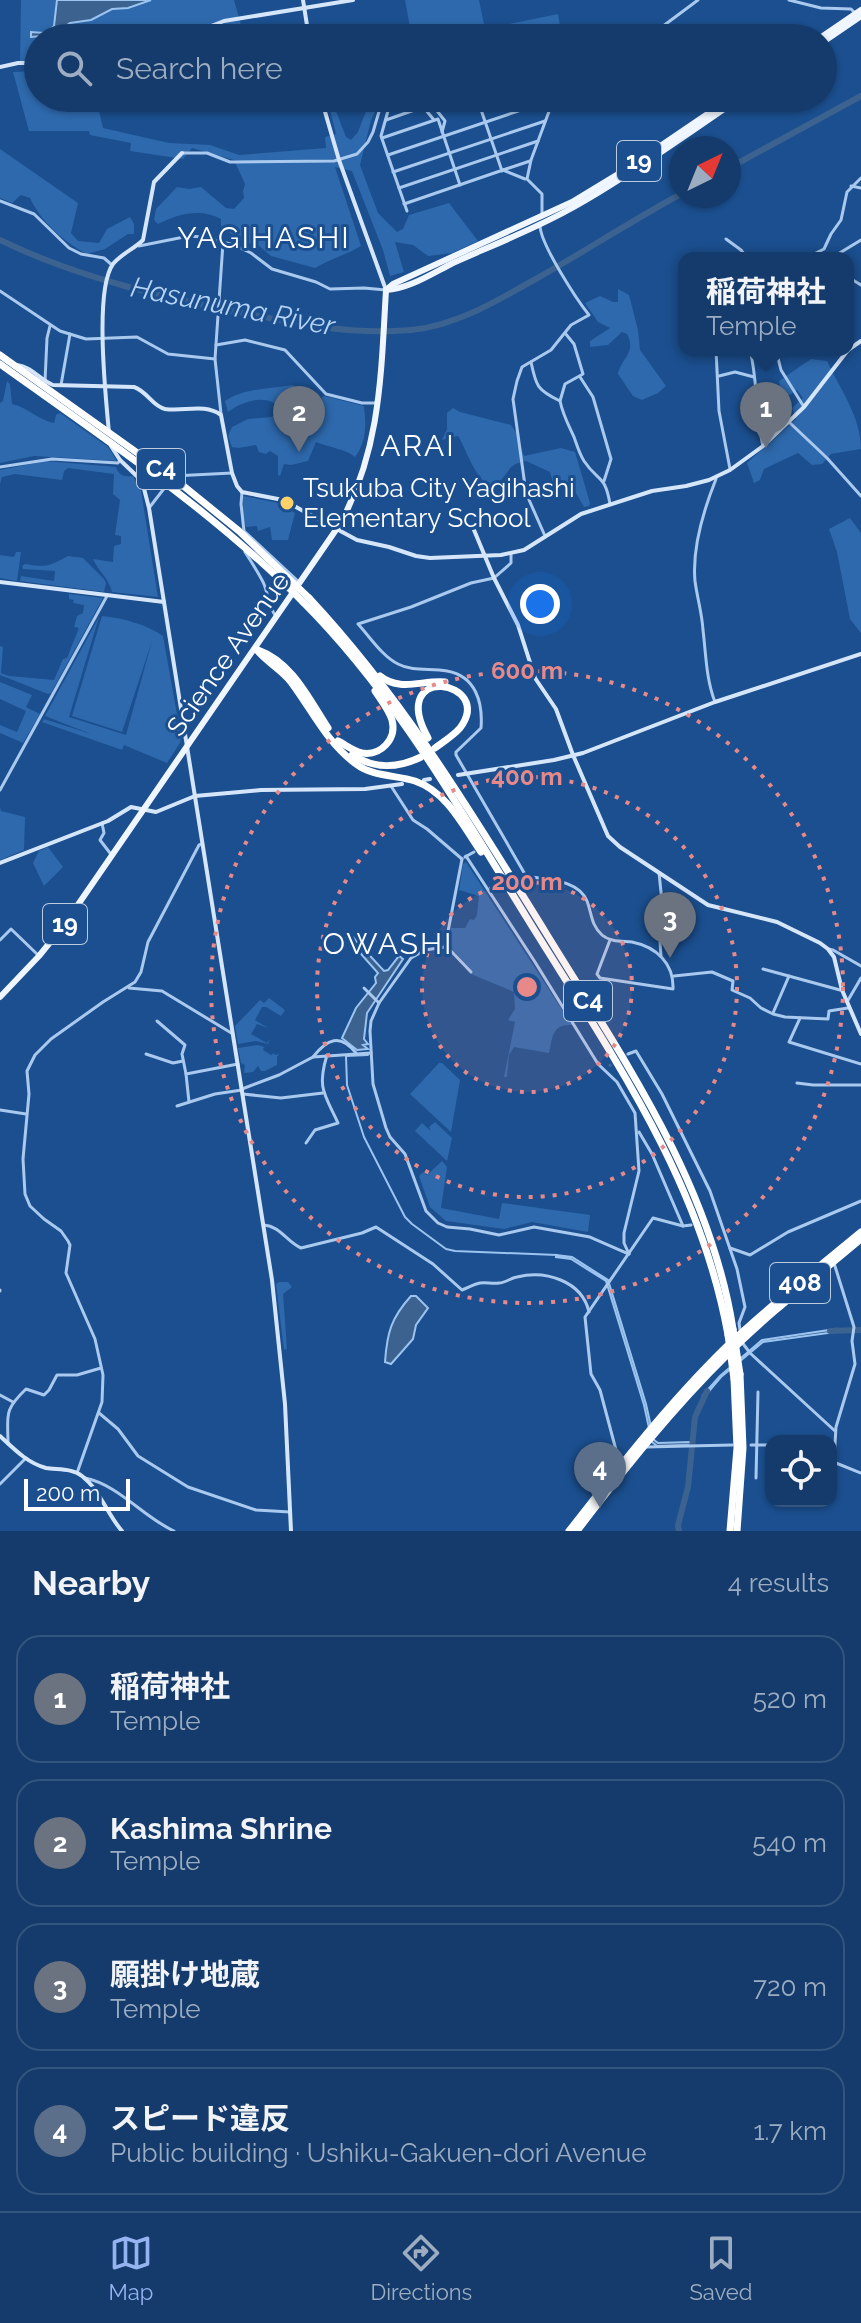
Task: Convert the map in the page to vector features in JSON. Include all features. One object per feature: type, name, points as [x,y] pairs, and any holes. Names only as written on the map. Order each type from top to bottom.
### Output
[{"type":"highway","name":"C4","points":[[0,355],[181,484],[239,531],[306,600],[358,664],[429,759],[639,1101],[672,1162],[708,1250],[736,1335]]},
{"type":"highway","name":"C4","points":[[0,364],[187,498],[327,618],[416,728],[486,836],[636,1081],[683,1171],[705,1222],[736,1335],[737,1448],[730,1531]]},
{"type":"highway","points":[[327,618],[386,681],[401,685],[442,681],[460,689],[470,708],[468,722],[456,736],[436,749],[458,730],[465,718],[465,704],[452,687],[435,686],[423,695],[418,706],[419,721],[486,836]]},
{"type":"highway","points":[[256,649],[289,670],[338,741],[354,757],[381,766],[405,764],[422,758],[402,768],[388,770],[353,761]]},
{"type":"highway","points":[[256,649],[291,681],[330,738],[353,761],[375,773],[417,782],[438,794],[517,902]]},
{"type":"highway","points":[[338,741],[366,754],[379,751],[391,738],[393,726],[389,713],[358,664]]},
{"type":"highway","name":"408","points":[[833,1259],[861,1232]]},
{"type":"highway","name":"408","points":[[569,1531],[673,1403],[736,1335],[861,1239]]},
{"type":"highway","name":"408","points":[[577,1531],[626,1463],[696,1386],[736,1335]]},
{"type":"highway","name":"C4","points":[[737,1377],[743,1448],[737,1531]]},
{"type":"main road","points":[[837,29],[859,14]]},
{"type":"main road","name":"19","points":[[541,221],[710,112]]},
{"type":"main road","name":"19","points":[[386,290],[393,284],[584,201],[719,112]]},
{"type":"main road","name":"Science Avenue","points":[[0,997],[64,925],[337,530],[354,498],[374,435],[386,290]]},
{"type":"street","points":[[303,0],[307,24]]},
{"type":"street","points":[[216,24],[353,0]]},
{"type":"street","points":[[666,24],[698,0]]},
{"type":"street","points":[[789,0],[821,8],[851,9],[859,14]]},
{"type":"street","points":[[0,67],[24,63]]},
{"type":"street","points":[[137,246],[189,236],[202,237],[234,245],[272,269],[330,289],[386,290],[325,112]]},
{"type":"street","points":[[291,1531],[282,1369],[264,1225],[149,508],[142,481],[120,460],[111,445],[105,387],[103,305],[112,265],[137,246],[145,234],[154,182],[182,153],[207,153],[230,162],[339,160],[357,154],[368,142],[378,112]]},
{"type":"street","points":[[388,112],[382,138],[407,211]]},
{"type":"street","points":[[386,120],[409,112]]},
{"type":"street","points":[[427,112],[434,121]]},
{"type":"street","points":[[438,112],[446,124],[443,134]]},
{"type":"street","points":[[482,112],[502,170]]},
{"type":"street","points":[[388,155],[514,112]]},
{"type":"street","points":[[527,181],[531,160],[549,112]]},
{"type":"street","points":[[382,138],[438,119],[460,185]]},
{"type":"street","points":[[393,172],[545,121]]},
{"type":"street","points":[[399,188],[538,141]]},
{"type":"street","points":[[404,204],[531,160]]},
{"type":"street","points":[[502,170],[521,176],[542,194],[540,232],[578,302],[589,315],[571,325],[551,350],[520,371],[513,399],[526,493],[545,536]]},
{"type":"street","points":[[818,252],[824,249],[841,220],[847,192],[861,178]]},
{"type":"street","points":[[851,186],[861,188]]},
{"type":"street","points":[[0,201],[34,214],[69,248],[81,254],[104,258],[112,265]]},
{"type":"street","points":[[726,239],[742,252]]},
{"type":"street","points":[[842,252],[861,240]]},
{"type":"street","points":[[223,243],[215,359],[224,440],[237,486],[242,492],[283,500],[357,540],[423,557],[512,554],[524,550],[581,514],[652,491],[716,477],[763,446],[789,422],[842,356]]},
{"type":"street","points":[[824,249],[827,252]]},
{"type":"street","points":[[0,291],[50,326],[70,334],[86,339],[137,337],[168,354],[215,359]]},
{"type":"street","points":[[45,382],[50,326]]},
{"type":"street","points":[[565,333],[578,352],[583,374],[565,384],[560,401],[565,422],[585,462],[608,488],[610,504]]},
{"type":"street","points":[[61,386],[70,334]]},
{"type":"street","points":[[216,345],[245,340],[285,350],[326,394],[362,403],[378,402]]},
{"type":"street","points":[[717,356],[719,411],[730,470]]},
{"type":"street","points":[[751,356],[757,421],[763,446]]},
{"type":"street","points":[[778,356],[781,370],[804,407]]},
{"type":"street","points":[[531,362],[538,388],[560,401]]},
{"type":"street","points":[[0,371],[21,365],[45,382],[61,386],[140,389],[163,409],[203,408],[215,410],[221,415]]},
{"type":"street","points":[[719,376],[735,372],[754,377]]},
{"type":"street","points":[[580,377],[593,397],[611,459],[604,481]]},
{"type":"street","points":[[789,422],[861,496]]},
{"type":"street","points":[[0,467],[38,460],[104,464],[118,463],[120,460]]},
{"type":"street","points":[[149,508],[173,476],[232,473]]},
{"type":"street","points":[[715,702],[709,688],[695,578],[706,502],[716,477]]},
{"type":"street","points":[[242,492],[243,528],[301,584]]},
{"type":"street","points":[[194,508],[246,553],[262,580],[270,608],[278,617]]},
{"type":"street","points":[[474,530],[518,625],[535,678],[556,709],[608,836],[708,905],[777,922],[828,949],[834,957],[847,1005],[861,1034]]},
{"type":"street","points":[[246,553],[257,542]]},
{"type":"street","points":[[512,554],[511,563],[494,578],[471,583],[358,624],[399,666],[449,671],[468,681],[475,689],[480,699],[481,728],[456,755],[526,876],[569,884],[579,890],[586,900],[594,925],[603,936],[610,940],[636,943],[665,959],[674,976],[673,989],[600,978],[597,974],[610,940]]},
{"type":"street","points":[[0,582],[164,602]]},
{"type":"street","points":[[0,790],[107,596]]},
{"type":"street","points":[[458,775],[573,755],[600,747],[715,702],[861,654]]},
{"type":"street","points":[[0,863],[102,823],[131,807],[160,812],[195,796],[261,790],[352,790],[402,784]]},
{"type":"street","points":[[391,785],[413,820],[464,858],[535,962],[598,1064],[617,1082],[631,1106],[637,1128],[638,1180],[624,1233],[629,1254]]},
{"type":"street","points":[[102,823],[104,833],[100,840],[113,856]]},
{"type":"street","points":[[495,839],[502,835]]},
{"type":"street","points":[[77,1473],[99,1413],[103,1395],[101,1368],[95,1339],[66,1273],[70,1250],[68,1241],[61,1231],[30,1206],[25,1194],[23,1159],[29,1094],[27,1071],[35,1055],[51,1039],[103,1002],[129,988],[139,976],[155,929],[202,844]]},
{"type":"street","points":[[445,947],[464,858],[474,852]]},
{"type":"street","points":[[659,873],[664,920],[661,956]]},
{"type":"street","points":[[0,940],[11,929],[39,956]]},
{"type":"street","points":[[471,972],[445,947],[425,950],[411,958],[378,1001],[371,1021],[373,1084],[386,1128],[405,1154],[424,1206],[442,1226],[499,1235],[534,1227],[546,1228],[590,1237],[629,1254]]},
{"type":"street","points":[[828,949],[861,966]]},
{"type":"street","points":[[763,969],[842,990]]},
{"type":"street","points":[[674,976],[712,972],[733,981],[732,990],[773,1014],[828,1019],[829,1011],[847,1005],[861,978]]},
{"type":"street","points":[[773,1014],[789,976]]},
{"type":"street","points":[[129,988],[162,991],[233,1034]]},
{"type":"street","points":[[364,988],[378,1001]]},
{"type":"street","points":[[800,1018],[789,1042],[861,1064]]},
{"type":"street","points":[[157,1021],[185,1045],[182,1054],[189,1102]]},
{"type":"street","points":[[242,1091],[313,1057],[327,1044],[338,1040],[356,1053]]},
{"type":"street","points":[[628,1054],[636,1051],[662,1094],[699,1166],[718,1213],[745,1307],[736,1335],[748,1352],[835,1431]]},
{"type":"street","points":[[313,1057],[371,1053]]},
{"type":"street","points":[[146,1054],[173,1063],[183,1061]]},
{"type":"street","points":[[306,1143],[315,1130],[338,1123],[320,1077],[327,1055]]},
{"type":"street","points":[[186,1074],[238,1064]]},
{"type":"street","points":[[604,1070],[609,1066]]},
{"type":"street","points":[[797,1083],[861,1085]]},
{"type":"street","points":[[177,1106],[215,1094],[242,1091],[281,1098],[324,1093]]},
{"type":"street","points":[[0,1110],[26,1114]]},
{"type":"street","points":[[637,1128],[652,1154],[683,1226]]},
{"type":"street","points":[[730,1248],[750,1255],[788,1232],[861,1201]]},
{"type":"street","points":[[712,1216],[718,1213]]},
{"type":"street","points":[[626,1463],[616,1450],[600,1390],[591,1374],[585,1317],[653,1218],[683,1226],[691,1225]]},
{"type":"street","points":[[264,1225],[273,1227],[301,1248],[376,1227],[433,1264],[462,1290],[483,1282],[503,1283],[518,1276],[557,1278],[582,1294],[589,1312]]},
{"type":"street","points":[[833,1259],[854,1327],[855,1364],[835,1435]]},
{"type":"street","points":[[8,1444],[7,1415],[13,1402],[26,1389],[46,1394],[57,1375],[77,1375],[101,1368]]},
{"type":"street","points":[[756,1478],[754,1445],[758,1392]]},
{"type":"street","points":[[0,1395],[13,1402]]},
{"type":"street","points":[[99,1413],[118,1429],[138,1456],[188,1487],[256,1510],[290,1512]]},
{"type":"street","points":[[0,1436],[26,1458],[46,1468],[97,1480],[174,1531]]},
{"type":"street","points":[[643,1447],[732,1445]]},
{"type":"street","points":[[754,1445],[765,1445]]},
{"type":"street","points":[[0,1484],[26,1458]]},
{"type":"street","points":[[837,1463],[861,1473]]},
{"type":"street","points":[[84,1477],[122,1531]]},
{"type":"shaded area","points":[[21,0],[234,0],[241,24],[24,24],[24,61],[20,61]]},
{"type":"shaded area","points":[[57,0],[151,0],[128,8],[112,9],[91,20],[54,24]]},
{"type":"shaded area","points":[[405,0],[479,0],[484,24],[409,24]]},
{"type":"shaded area","points":[[558,14],[560,24],[509,24]]},
{"type":"shaded area","points":[[13,72],[24,72],[24,112],[99,112],[103,128],[169,143],[210,145],[239,155],[326,148],[325,137],[336,134],[330,112],[336,112],[346,137],[351,140],[358,132],[366,112],[375,112],[360,165],[378,213],[397,232],[403,229],[409,215],[449,203],[478,241],[452,253],[428,256],[413,245],[395,242],[404,272],[390,276],[352,171],[335,167],[361,246],[315,268],[271,256],[257,244],[234,236],[221,226],[221,219],[213,216],[190,214],[158,224],[154,220],[156,209],[177,187],[201,187],[226,208],[234,209],[244,198],[245,184],[234,160],[192,148],[183,159],[130,151],[131,143],[90,135],[89,131],[29,131]]},
{"type":"shaded area","points":[[0,149],[78,203],[71,233],[78,241],[99,243],[107,229],[130,217],[134,234],[128,234],[105,249],[87,254],[78,249],[47,223],[30,198],[21,195],[12,203],[0,198]]},
{"type":"shaded area","points":[[618,289],[629,295],[640,350],[666,386],[642,400],[633,396],[618,374],[629,351],[627,334],[622,332],[608,345],[590,347],[590,341],[610,328],[598,322],[585,303],[600,296],[618,302]]},
{"type":"shaded area","points":[[811,359],[827,361],[854,414],[861,449],[831,454],[822,464],[812,465],[798,453],[764,469],[760,480],[754,483],[747,463],[796,419],[792,408],[803,398],[797,390],[762,413],[759,401],[780,387],[779,381]]},
{"type":"shaded area","points":[[7,381],[12,404],[54,423],[56,415],[60,413],[108,447],[117,461],[34,456],[0,463],[0,403]]},
{"type":"shaded area","points":[[292,385],[304,394],[314,412],[324,396],[364,406],[365,433],[355,457],[316,442],[308,461],[284,464],[280,476],[278,456],[270,451],[266,454],[259,452],[256,445],[232,447],[228,436],[232,427],[248,419],[272,417],[274,403],[250,401],[228,412],[225,401],[249,391]]},
{"type":"shaded area","points":[[453,408],[511,425],[524,456],[561,448],[575,452],[589,506],[584,507],[570,483],[553,483],[550,472],[526,461],[513,466],[494,484],[487,483],[475,470],[458,436],[442,440],[447,429],[447,413]]},
{"type":"shaded area","points":[[46,461],[116,467],[123,475],[133,476],[141,491],[158,597],[112,592],[93,559],[113,562],[114,546],[121,544],[121,536],[115,535],[120,500],[113,494],[114,474],[68,468],[62,480],[15,474],[2,477],[0,484],[0,470]]},
{"type":"shaded area","points":[[243,496],[289,505],[288,509],[295,513],[288,540],[272,540],[270,527],[258,531],[257,526],[246,527]]},
{"type":"shaded area","points":[[850,518],[861,533],[861,633],[850,619],[837,552],[829,529]]},
{"type":"shaded area","points":[[16,552],[21,552],[17,581],[0,578],[0,555],[14,557]]},
{"type":"shaded area","points":[[68,556],[83,558],[104,579],[104,592],[20,581],[21,576],[54,581],[55,571],[23,569],[22,566],[48,565]]},
{"type":"shaded area","points":[[69,594],[103,598],[51,693],[0,675],[0,646],[3,647],[1,673],[54,680],[79,628],[74,627],[77,616],[83,613],[84,605],[73,603]]},
{"type":"shaded area","points":[[102,616],[135,623],[163,636],[181,737],[167,763],[124,745],[122,750],[42,722],[44,719],[91,734],[45,716],[99,617],[69,717],[126,735],[152,641],[122,732],[72,716]]},
{"type":"shaded area","points":[[0,682],[32,695],[26,707],[40,714],[23,743],[0,733],[0,725],[17,732],[26,711],[0,699]]},
{"type":"shaded area","points":[[0,807],[1,811],[25,817],[24,850],[0,860]]},
{"type":"shaded area","points":[[48,847],[63,867],[44,886],[33,863],[39,851]]},
{"type":"shaded area","points":[[466,862],[572,1025],[557,1029],[549,1053],[514,1047],[509,1055],[507,1077],[504,1077],[515,1022],[508,1020],[515,1009],[514,992],[471,974],[448,944],[451,928],[465,928],[470,919],[474,920],[477,915],[479,896],[459,890],[463,864]]},
{"type":"shaded area","points":[[348,932],[384,971],[399,956],[403,959],[367,1013],[364,1039],[368,1044],[363,1045],[368,1049],[357,1050],[342,1038],[356,1008],[376,983],[378,973],[346,937]]},
{"type":"shaded area","points":[[269,998],[285,1010],[281,1016],[262,1007],[255,1020],[268,1028],[257,1024],[251,1034],[267,1043],[270,1039],[268,1044],[256,1041],[238,1044],[235,1026],[260,1000],[264,1003]]},
{"type":"shaded area","points":[[258,1045],[271,1055],[279,1054],[277,1065],[265,1071],[258,1066],[253,1072],[244,1073],[245,1065],[241,1063],[238,1048]]},
{"type":"shaded area","points":[[439,1063],[460,1080],[451,1132],[410,1094]]},
{"type":"shaded area","points":[[435,1122],[452,1138],[447,1161],[415,1131],[422,1123],[431,1131],[429,1127]]},
{"type":"shaded area","points":[[442,1161],[447,1167],[441,1208],[499,1219],[502,1203],[590,1215],[588,1232],[532,1222],[504,1229],[446,1221],[430,1207],[419,1176],[423,1172],[427,1175]]},
{"type":"shaded area","points":[[556,1255],[572,1257],[608,1280],[646,1404],[654,1440],[658,1443],[690,1442],[691,1445],[657,1446],[652,1442],[644,1405],[606,1281],[571,1259]]},
{"type":"shaded area","points":[[288,1282],[292,1287],[283,1294],[287,1349],[284,1350],[276,1284]]},
{"type":"shaded area","points":[[411,1296],[416,1296],[428,1308],[416,1325],[413,1339],[391,1364],[385,1362],[391,1326]]},
{"type":"shaded area","points":[[836,1329],[836,1332],[763,1342],[703,1395],[720,1376],[762,1340]]},
{"type":"waterway","name":"Hasunuma River","points":[[837,109],[861,96]]},
{"type":"waterway","name":"Hasunuma River","points":[[741,161],[832,112]]},
{"type":"waterway","name":"Hasunuma River","points":[[0,240],[91,276],[186,301],[321,327],[402,331],[443,323],[488,305],[669,201]]},
{"type":"waterway","points":[[368,1055],[346,1056],[347,1085],[364,1137],[405,1217],[446,1249],[557,1255]]},
{"type":"waterway","points":[[830,1331],[861,1330]]},
{"type":"waterway","points":[[679,1531],[688,1487],[695,1417],[707,1391]]},
{"type":"tunnel","points":[[609,1066],[628,1054]]},
{"type":"place","name":"稲荷神社","points":[[766,448]]},
{"type":"place","name":"Kashima Shrine","points":[[299,452]]},
{"type":"place","name":"Tsukuba City Yagihashi Elementary School","points":[[287,503]]},
{"type":"place","name":"願掛け地蔵","points":[[670,958]]},
{"type":"place","name":"スピード違反","points":[[600,1508]]},
{"type":"district","name":"YAGIHASHI","points":[[264,238]]},
{"type":"district","name":"ARAI","points":[[418,446]]},
{"type":"district","name":"OWASHI","points":[[388,944]]}]
